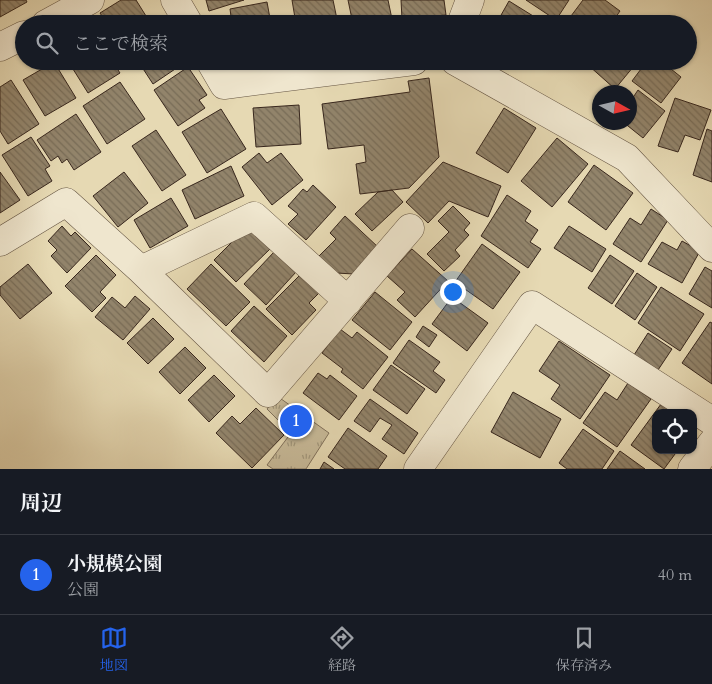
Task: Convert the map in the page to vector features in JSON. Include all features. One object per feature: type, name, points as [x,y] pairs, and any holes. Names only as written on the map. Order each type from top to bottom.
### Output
[{"type":"street","points":[[62,15],[90,0]]},
{"type":"street","points":[[175,0],[184,15]]},
{"type":"street","points":[[464,15],[470,0]]},
{"type":"street","points":[[0,47],[15,40]]},
{"type":"street","points":[[215,70],[224,85],[343,70]]},
{"type":"street","points":[[471,70],[626,158],[712,248]]},
{"type":"street","points":[[0,242],[66,202],[141,270],[268,393],[410,228]]},
{"type":"street","points":[[141,270],[254,216],[348,301]]},
{"type":"street","points":[[418,469],[532,305],[712,421]]},
{"type":"street","points":[[692,469],[712,443]]},
{"type":"green space","points":[[277,396],[329,433],[306,469],[273,469],[267,465],[291,433],[267,409]]},
{"type":"building","points":[[0,0],[26,0],[27,2],[0,17]]},
{"type":"building","points":[[121,0],[136,0],[145,15],[101,15],[100,13]]},
{"type":"building","points":[[206,0],[244,0],[209,11]]},
{"type":"building","points":[[292,0],[333,0],[336,15],[294,15]]},
{"type":"building","points":[[348,0],[388,0],[391,15],[351,15]]},
{"type":"building","points":[[401,0],[444,0],[446,15],[402,15]]},
{"type":"building","points":[[526,0],[569,0],[559,15],[548,15]]},
{"type":"building","points":[[583,0],[605,0],[620,11],[617,15],[572,15]]},
{"type":"building","points":[[509,1],[532,15],[501,15]]},
{"type":"building","points":[[267,2],[269,15],[231,15],[230,9]]},
{"type":"building","points":[[40,70],[59,70],[76,98],[45,116],[23,80]]},
{"type":"building","points":[[74,70],[118,70],[120,73],[88,93]]},
{"type":"building","points":[[144,70],[174,70],[153,84]]},
{"type":"building","points":[[184,70],[190,70],[207,95],[199,100],[205,108],[178,126],[154,90]]},
{"type":"building","points":[[594,70],[631,70],[618,85],[610,85]]},
{"type":"building","points":[[640,70],[672,70],[681,77],[661,103],[632,81]]},
{"type":"building","points":[[429,78],[439,157],[409,188],[360,194],[356,164],[366,162],[364,145],[328,149],[322,104],[410,92],[408,81]]},
{"type":"building","points":[[11,80],[39,124],[8,144],[0,131],[0,87]]},
{"type":"building","points":[[120,82],[145,119],[107,144],[83,106]]},
{"type":"building","points":[[638,90],[665,111],[643,138],[633,130],[637,130]]},
{"type":"building","points":[[675,98],[711,110],[700,140],[685,135],[678,152],[658,146]]},
{"type":"building","points":[[299,105],[301,144],[256,147],[253,108]]},
{"type":"building","points":[[504,108],[536,128],[508,173],[476,153]]},
{"type":"building","points":[[221,109],[246,149],[207,173],[182,132]]},
{"type":"building","points":[[76,114],[101,152],[74,170],[67,159],[62,163],[58,156],[51,161],[37,140]]},
{"type":"building","points":[[707,129],[712,131],[712,182],[693,175]]},
{"type":"building","points":[[156,130],[186,175],[162,191],[132,146]]},
{"type":"building","points":[[31,137],[50,166],[45,169],[52,181],[28,196],[2,155]]},
{"type":"building","points":[[557,138],[588,164],[552,207],[521,181]]},
{"type":"building","points":[[259,153],[267,163],[281,153],[303,180],[272,205],[242,167]]},
{"type":"building","points":[[443,162],[501,186],[488,217],[449,201],[428,223],[406,202]]},
{"type":"building","points":[[594,165],[633,193],[606,230],[568,202]]},
{"type":"building","points":[[231,166],[244,196],[195,219],[182,190]]},
{"type":"building","points":[[0,172],[20,200],[0,213]]},
{"type":"building","points":[[124,172],[148,203],[118,227],[93,196]]},
{"type":"building","points":[[313,185],[336,207],[306,240],[288,224],[298,214],[288,206],[303,189],[307,192]]},
{"type":"building","points":[[392,190],[403,202],[372,231],[355,214],[378,192]]},
{"type":"building","points":[[507,195],[531,211],[525,221],[538,230],[530,242],[541,249],[528,268],[481,236]]},
{"type":"building","points":[[171,198],[188,226],[150,248],[134,220]]},
{"type":"building","points":[[453,206],[470,223],[464,230],[469,235],[455,250],[460,256],[444,271],[427,254],[449,232],[438,221]]},
{"type":"building","points":[[651,209],[668,220],[641,262],[613,244],[630,218],[641,225]]},
{"type":"building","points":[[345,216],[379,248],[354,274],[336,273],[319,256],[336,239],[330,233]]},
{"type":"building","points":[[62,226],[71,236],[75,232],[91,248],[67,273],[51,256],[57,250],[48,241]]},
{"type":"building","points":[[248,226],[270,249],[236,282],[214,260]]},
{"type":"building","points":[[569,226],[606,249],[592,272],[554,248]]},
{"type":"building","points":[[682,241],[700,251],[682,283],[648,264],[662,242],[677,250]]},
{"type":"building","points":[[482,244],[520,272],[493,309],[455,282]]},
{"type":"building","points":[[412,249],[448,281],[415,317],[397,300],[405,292],[387,276]]},
{"type":"building","points":[[274,252],[296,272],[266,305],[244,284]]},
{"type":"building","points":[[96,255],[116,275],[100,292],[106,298],[92,312],[65,286]]},
{"type":"building","points":[[610,255],[634,271],[612,304],[588,288]]},
{"type":"building","points":[[28,264],[52,293],[20,319],[0,295],[0,287]]},
{"type":"building","points":[[211,264],[250,302],[226,326],[187,289]]},
{"type":"building","points":[[705,267],[712,271],[712,308],[689,294]]},
{"type":"building","points":[[637,273],[657,287],[635,320],[615,306]]},
{"type":"building","points":[[300,275],[319,293],[309,303],[316,310],[292,335],[266,309]]},
{"type":"building","points":[[661,287],[704,314],[680,351],[638,323]]},
{"type":"building","points":[[375,292],[412,322],[390,350],[352,320]]},
{"type":"building","points":[[135,296],[150,309],[123,340],[95,317],[112,297],[125,308]]},
{"type":"building","points":[[452,297],[488,323],[467,351],[432,324]]},
{"type":"building","points":[[254,306],[287,336],[264,362],[231,331]]},
{"type":"building","points":[[153,318],[174,339],[148,364],[127,343]]},
{"type":"building","points":[[710,322],[712,323],[712,384],[682,363]]},
{"type":"building","points":[[423,326],[437,335],[429,347],[416,337]]},
{"type":"building","points":[[340,329],[352,338],[357,332],[388,357],[363,389],[341,372],[343,369],[322,353]]},
{"type":"building","points":[[648,333],[672,349],[658,370],[634,355]]},
{"type":"building","points":[[409,340],[440,362],[433,371],[445,380],[436,393],[393,363]]},
{"type":"building","points":[[559,341],[610,375],[580,419],[551,399],[560,385],[539,371]]},
{"type":"building","points":[[185,347],[206,368],[180,394],[159,372]]},
{"type":"building","points":[[391,365],[425,389],[407,414],[373,390]]},
{"type":"building","points":[[318,373],[327,379],[330,375],[357,396],[339,420],[303,393]]},
{"type":"building","points":[[214,375],[235,396],[209,422],[188,400]]},
{"type":"building","points":[[628,383],[651,399],[617,447],[583,423],[605,392],[617,400]]},
{"type":"building","points":[[513,392],[561,419],[540,458],[491,432]]},
{"type":"building","points":[[370,399],[418,433],[404,454],[382,439],[392,425],[380,418],[370,432],[354,421]]},
{"type":"building","points":[[664,400],[676,409],[657,409]]},
{"type":"building","points":[[256,408],[284,435],[252,468],[216,433],[232,416],[240,424]]},
{"type":"building","points":[[652,416],[652,454],[675,454],[664,469],[631,445]]},
{"type":"building","points":[[348,428],[387,456],[378,469],[345,469],[328,457]]},
{"type":"building","points":[[583,429],[614,451],[602,469],[567,469],[559,463]]},
{"type":"building","points":[[620,451],[645,469],[607,469]]},
{"type":"building","points":[[324,462],[334,469],[320,469]]},
{"type":"place","name":"小規模公園","points":[[296,421]]}]
